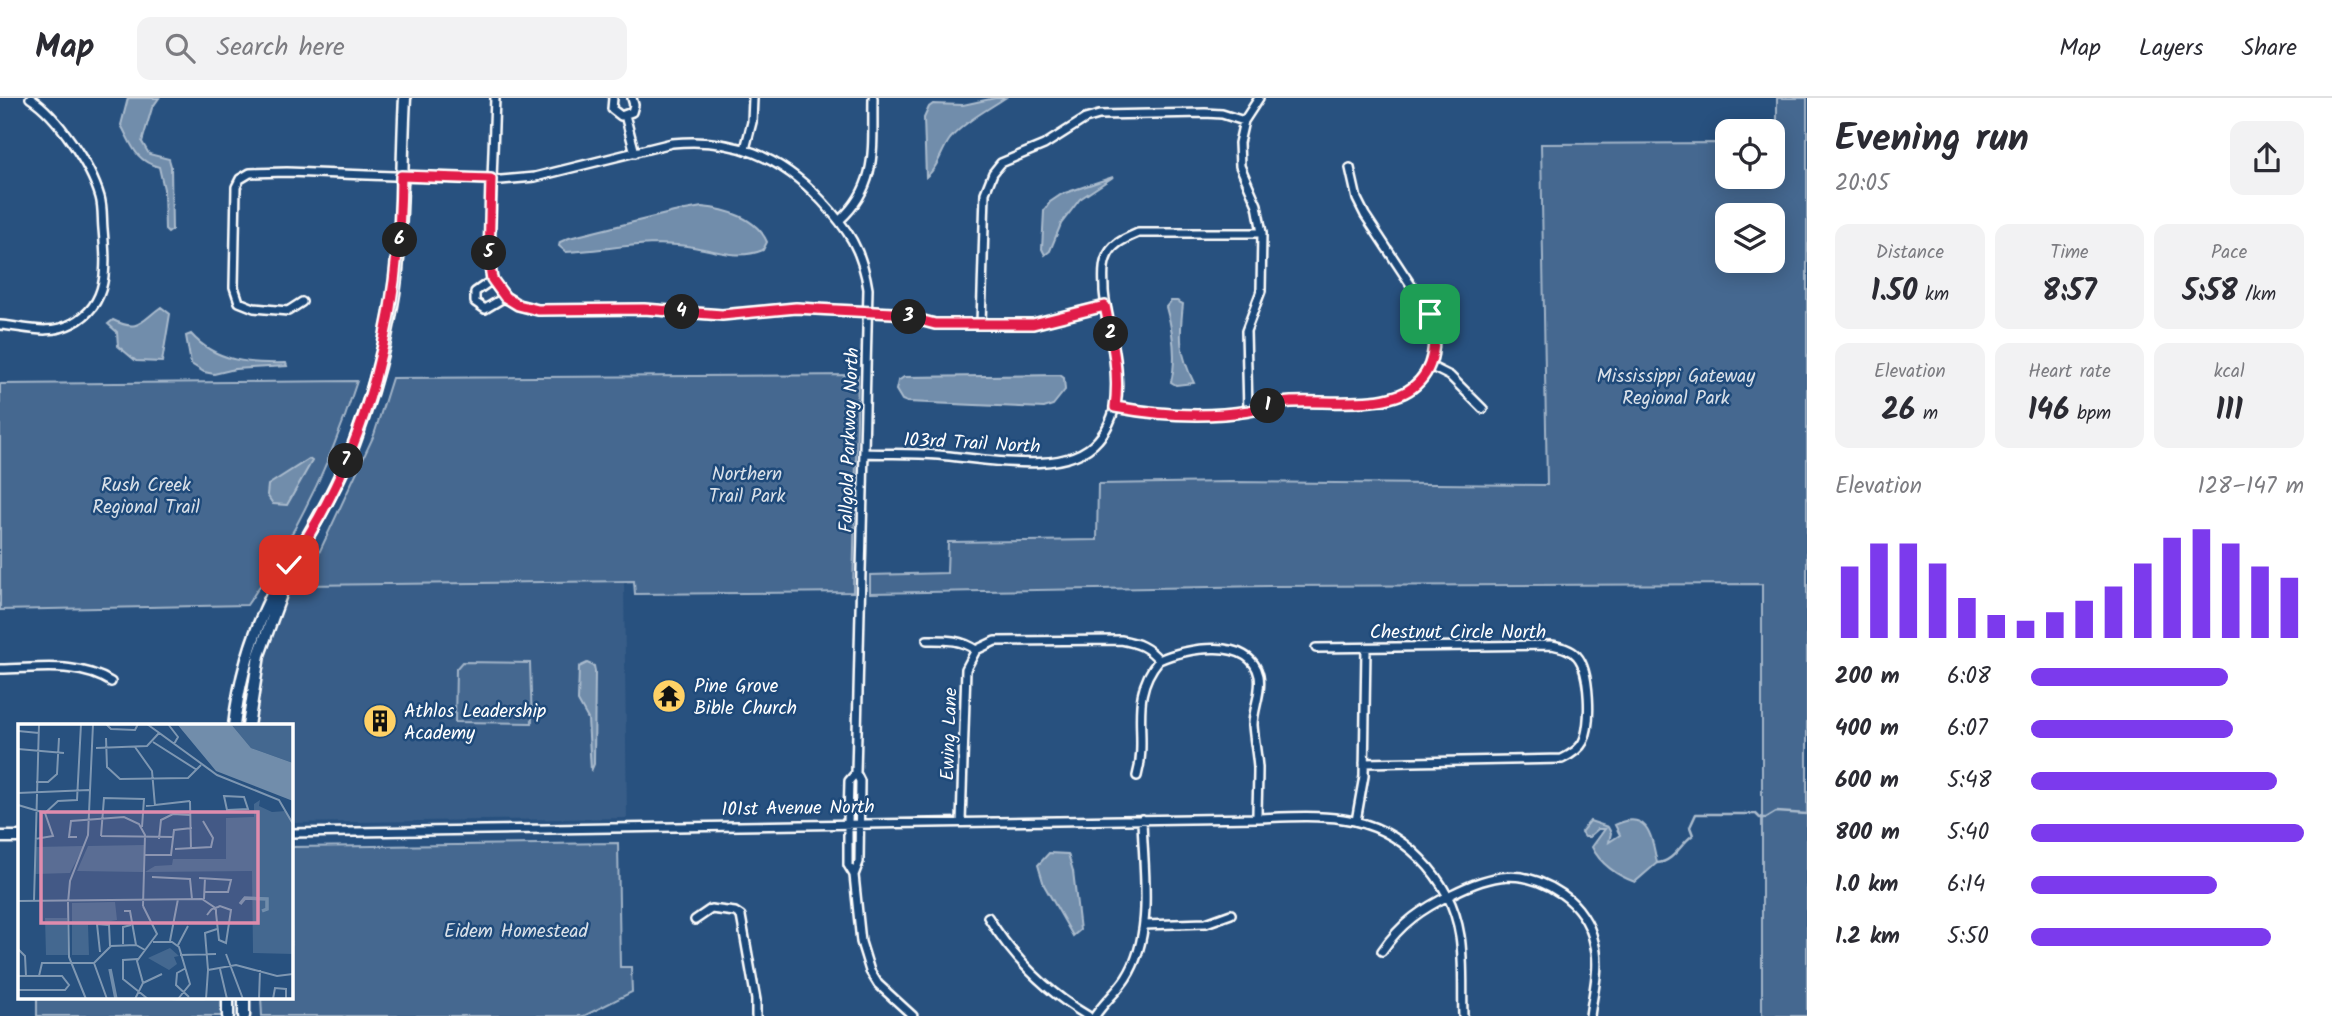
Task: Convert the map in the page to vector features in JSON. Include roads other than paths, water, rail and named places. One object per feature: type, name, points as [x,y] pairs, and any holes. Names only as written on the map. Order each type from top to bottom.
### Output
[{"type":"main road","points":[[234,724],[241,681],[257,631],[283,573],[335,485],[353,446],[378,366],[397,272],[405,98]]},
{"type":"main road","points":[[248,724],[263,641],[299,550]]},
{"type":"main road","points":[[0,837],[18,836]]},
{"type":"main road","points":[[228,998],[228,1016]]},
{"type":"main road","points":[[244,998],[244,1016]]},
{"type":"street","points":[[0,325],[47,331],[74,323],[83,317],[97,300],[106,274],[100,199],[94,183],[60,127],[30,98]]},
{"type":"street","points":[[39,105],[46,98]]},
{"type":"street","points":[[495,98],[489,261],[492,279],[505,297],[518,305],[538,310],[644,309],[722,315],[796,308],[868,311],[893,313],[935,324],[1033,324],[1105,306]]},
{"type":"street","points":[[613,98],[612,109],[618,115],[625,115],[633,108],[632,98]]},
{"type":"street","points":[[745,149],[752,122],[753,98]]},
{"type":"street","points":[[840,220],[853,207],[868,181],[873,98]]},
{"type":"street","points":[[1248,411],[1245,331],[1261,291],[1262,233],[1257,205],[1240,166],[1239,143],[1244,121],[1259,98]]},
{"type":"street","points":[[981,324],[985,193],[993,173],[1001,163],[1044,145],[1085,119],[1099,115],[1205,113],[1222,114],[1244,121]]},
{"type":"street","points":[[625,115],[635,153]]},
{"type":"street","name":"Fallgold Parkway North","points":[[302,302],[288,310],[254,308],[239,302],[234,287],[236,187],[240,179],[250,173],[491,179],[535,177],[672,143],[693,141],[745,149],[769,158],[790,172],[840,220],[859,250],[868,289],[856,773],[860,780],[859,862],[854,875]]},
{"type":"street","points":[[1115,407],[1159,414],[1248,411],[1286,402],[1376,400],[1397,396],[1413,387],[1430,366],[1435,347],[1430,314],[1365,215],[1357,199],[1350,168]]},
{"type":"street","name":"103rd Trail North","points":[[863,453],[936,454],[1019,462],[1068,459],[1085,451],[1098,441],[1108,424],[1115,407],[1118,386],[1105,306],[1103,272],[1105,259],[1112,247],[1138,233],[1262,233]]},
{"type":"street","points":[[492,279],[475,292],[475,302],[485,309],[505,297]]},
{"type":"street","points":[[1430,366],[1450,376],[1483,409]]},
{"type":"street","points":[[927,640],[954,640],[976,650],[995,641],[1121,640],[1135,642],[1150,650],[1159,660]]},
{"type":"street","name":"Chestnut Circle North","points":[[1316,648],[1552,645],[1566,648],[1576,654],[1584,666],[1587,681],[1586,735],[1583,744],[1572,755],[1562,759],[1364,763]]},
{"type":"street","points":[[1356,821],[1363,788],[1366,648]]},
{"type":"street","points":[[1137,776],[1141,763],[1140,696],[1148,674],[1159,660],[1180,651],[1227,649],[1239,652],[1247,657],[1259,677],[1253,727],[1258,770],[1257,818]]},
{"type":"street","name":"Ewing Lane","points":[[961,822],[966,669],[976,650]]},
{"type":"street","points":[[0,669],[74,668],[99,674],[111,682]]},
{"type":"street","name":"Fallgold Parkway North","points":[[854,875],[848,865],[848,824],[849,781],[856,773]]},
{"type":"street","name":"101st Avenue North","points":[[292,833],[1306,817],[1356,821],[1383,832],[1413,851],[1435,875],[1455,915],[1460,936],[1463,1016]]},
{"type":"street","points":[[1095,1016],[1129,971],[1138,951],[1144,925],[1142,819]]},
{"type":"street","points":[[854,875],[857,922],[864,957],[870,971],[888,995],[913,1016]]},
{"type":"street","points":[[1382,951],[1407,921],[1429,905],[1472,884],[1505,876],[1522,876],[1540,881],[1569,899],[1589,926],[1595,942],[1597,970],[1590,1016]]},
{"type":"street","points":[[695,920],[711,909],[735,912],[741,916],[756,1000],[756,1016]]},
{"type":"street","points":[[1144,925],[1206,923],[1231,914]]},
{"type":"street","points":[[988,917],[1001,939],[1031,972],[1068,1004],[1088,1016]]},
{"type":"waterway","points":[[1657,863],[1672,856],[1693,835],[1690,827],[1696,814],[1756,814],[1760,818],[1766,818],[1776,812],[1807,814]]},
{"type":"place","name":"Pine Grove Bible Church","points":[[669,696]]},
{"type":"place","name":"Athlos Leadership Academy","points":[[380,721]]},
{"type":"park label","name":"Mississippi Gateway Regional Park","points":[[1676,386]]},
{"type":"park label","name":"Northern Trail Park","points":[[747,484]]},
{"type":"park label","name":"Rush Creek Regional Trail","points":[[146,495]]},
{"type":"park label","name":"Eidem Homestead","points":[[516,930]]}]
